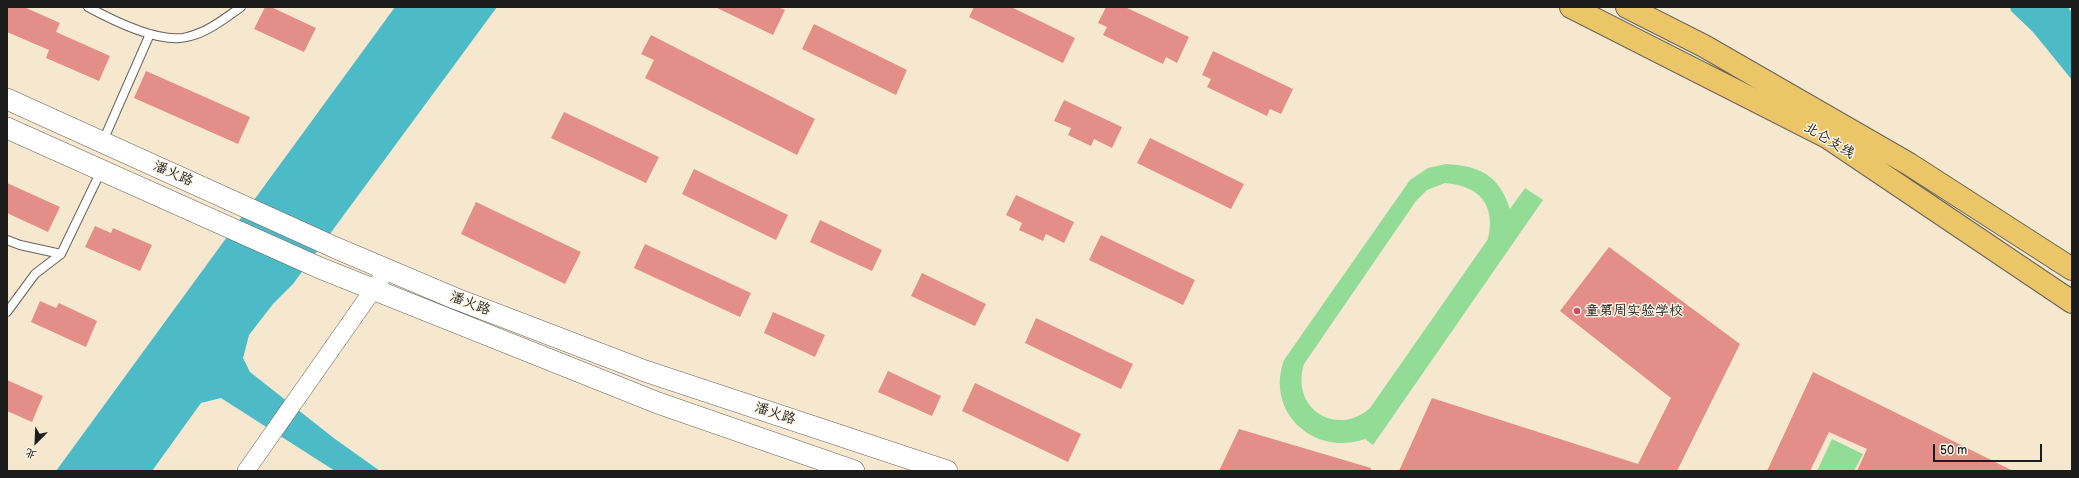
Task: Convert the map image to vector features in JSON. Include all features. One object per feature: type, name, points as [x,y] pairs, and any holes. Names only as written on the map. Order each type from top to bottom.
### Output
[{"type":"highway","name":"北仑支线","points":[[1571,7],[1827,137],[2072,302]]},
{"type":"highway","name":"北仑支线","points":[[1627,7],[1704,46],[1909,164],[2072,269]]},
{"type":"street","name":"潘火路","points":[[7,99],[336,248],[454,298],[645,371],[947,471]]},
{"type":"street","name":"潘火路","points":[[7,128],[320,268],[658,403],[854,471]]},
{"type":"street","points":[[246,471],[387,270]]},
{"type":"lane","points":[[88,7],[150,34],[186,37],[212,28],[241,7]]},
{"type":"lane","points":[[103,143],[150,34]]},
{"type":"lane","points":[[7,312],[35,274],[61,254],[101,170]]},
{"type":"lane","points":[[7,240],[20,245],[61,254]]},
{"type":"green space","points":[[1446,164],[1458,165],[1469,167],[1487,174],[1500,188],[1510,209],[1525,188],[1543,200],[1373,445],[1365,439],[1346,443],[1328,442],[1312,436],[1298,426],[1288,413],[1281,397],[1280,379],[1284,360],[1410,180],[1428,168]],"holes":[[[1445,183],[1457,185],[1476,193],[1487,207],[1490,227],[1488,239],[1370,408],[1357,417],[1343,420],[1330,419],[1319,414],[1310,405],[1304,394],[1301,380],[1304,364],[1416,201],[1427,190]]]},
{"type":"green space","points":[[1832,439],[1863,454],[1854,471],[1817,471]]},
{"type":"water","points":[[395,7],[497,7],[293,284],[273,304],[249,335],[243,358],[250,372],[335,439],[380,471],[335,471],[221,398],[201,403],[152,471],[56,471]]},
{"type":"water","points":[[2010,7],[2068,7],[2072,13],[2072,80],[2033,32],[2011,11]]},
{"type":"building","points":[[7,7],[24,7],[60,23],[56,32],[110,56],[99,81],[46,58],[49,50],[7,32]]},
{"type":"building","points":[[265,7],[271,7],[316,28],[304,52],[254,29]]},
{"type":"building","points":[[715,7],[778,7],[785,10],[773,35]]},
{"type":"building","points":[[974,7],[1011,7],[1075,38],[1063,63],[969,17]]},
{"type":"building","points":[[1106,7],[1125,7],[1189,37],[1177,63],[1166,57],[1163,64],[1103,35],[1107,27],[1098,23]]},
{"type":"building","points":[[814,24],[907,70],[896,95],[802,49]]},
{"type":"building","points":[[651,35],[815,119],[797,155],[645,78],[654,60],[641,54]]},
{"type":"building","points":[[1213,51],[1293,89],[1281,114],[1270,109],[1267,116],[1207,87],[1211,79],[1202,75]]},
{"type":"building","points":[[146,71],[250,117],[238,144],[134,98]]},
{"type":"building","points":[[1064,100],[1122,127],[1112,148],[1094,139],[1091,146],[1068,135],[1071,128],[1054,121]]},
{"type":"building","points":[[564,112],[659,157],[646,183],[551,138]]},
{"type":"building","points":[[1150,138],[1244,184],[1231,209],[1137,163]]},
{"type":"building","points":[[694,169],[788,215],[776,240],[682,194]]},
{"type":"building","points":[[7,183],[60,207],[48,232],[7,213]]},
{"type":"building","points":[[1016,195],[1074,222],[1064,243],[1046,234],[1043,241],[1019,230],[1022,223],[1006,215]]},
{"type":"building","points":[[476,202],[581,252],[565,284],[461,234]]},
{"type":"building","points":[[820,220],[882,250],[872,271],[810,242]]},
{"type":"building","points":[[95,226],[111,233],[113,228],[152,245],[140,271],[85,247]]},
{"type":"building","points":[[1101,235],[1195,280],[1183,305],[1089,260]]},
{"type":"building","points":[[645,244],[751,293],[740,317],[634,268]]},
{"type":"building","points":[[1609,247],[1740,344],[1677,471],[1399,471],[1432,398],[1638,464],[1671,398],[1560,311]]},
{"type":"building","points":[[922,273],[986,304],[975,326],[911,296]]},
{"type":"building","points":[[40,301],[56,308],[59,303],[97,321],[86,347],[31,322]]},
{"type":"building","points":[[773,312],[825,335],[815,357],[764,333]]},
{"type":"building","points":[[1036,318],[1133,364],[1121,389],[1025,343]]},
{"type":"building","points":[[888,371],[941,396],[932,416],[878,392]]},
{"type":"building","points":[[1813,372],[2013,471],[1857,471],[1867,449],[1829,432],[1810,471],[1767,471]]},
{"type":"building","points":[[7,380],[43,396],[32,422],[7,411]]},
{"type":"building","points":[[975,383],[1081,434],[1068,462],[962,411]]},
{"type":"building","points":[[1239,429],[1371,468],[1371,471],[1219,471]]},
{"type":"place","name":"童第周实验学校","points":[[1577,311]]}]
